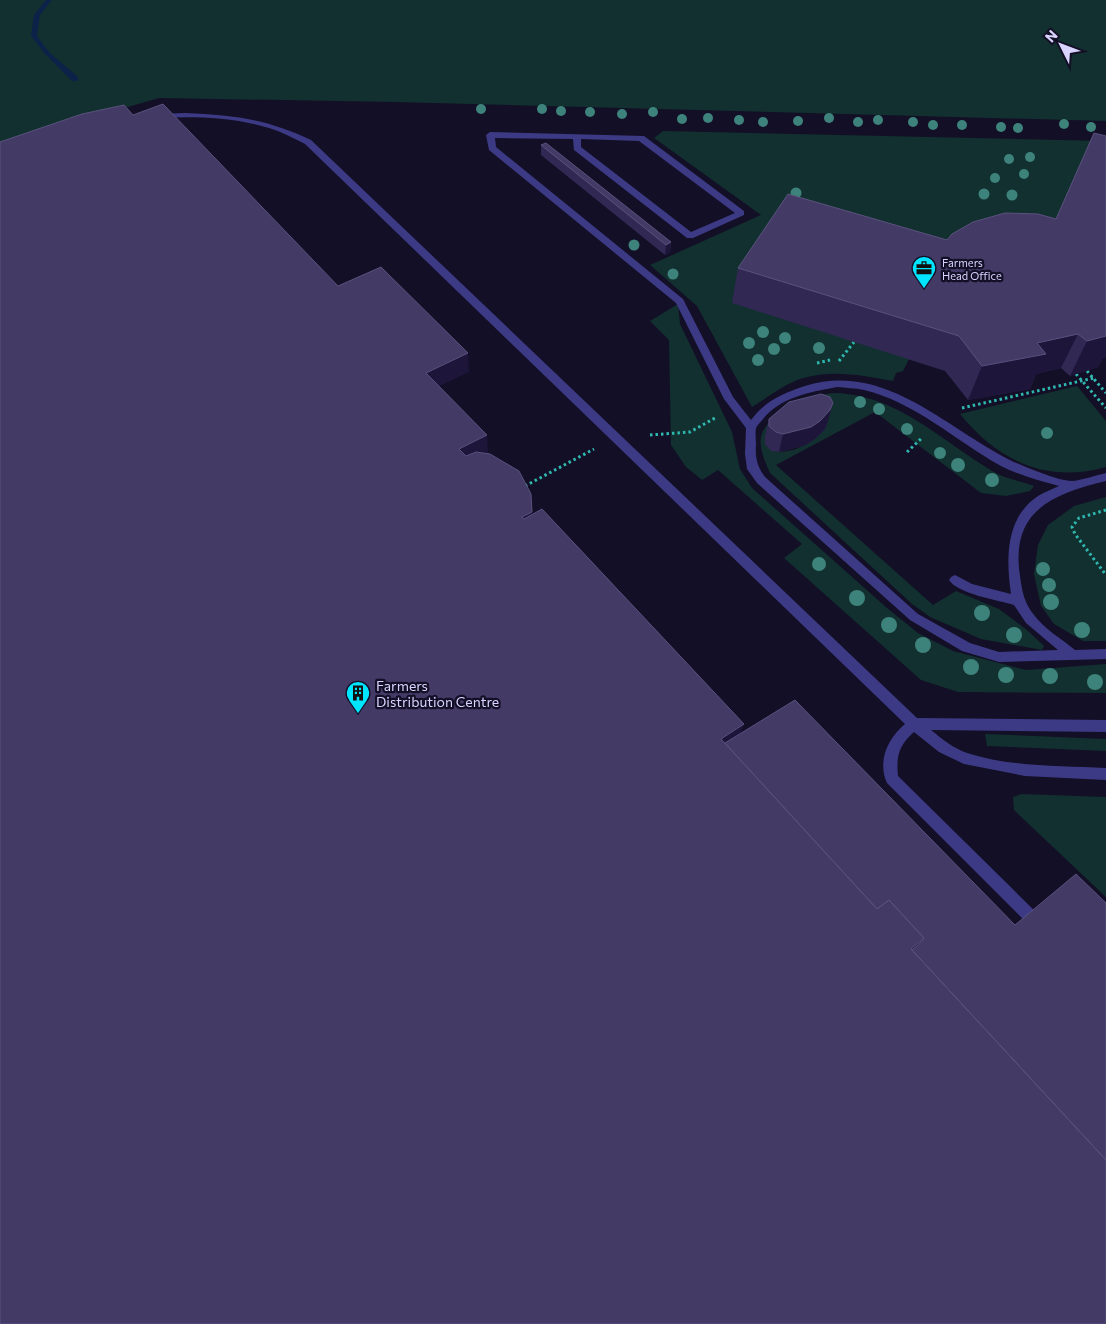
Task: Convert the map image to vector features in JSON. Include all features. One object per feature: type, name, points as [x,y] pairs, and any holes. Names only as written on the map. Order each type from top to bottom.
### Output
[{"type":"lane","points":[[147,118],[175,114],[250,122],[282,129],[308,142],[914,724],[944,748],[964,758],[1025,770],[1106,774]]},
{"type":"lane","points":[[577,137],[576,148],[690,236],[741,213],[641,138],[490,135],[492,148],[680,300],[729,399],[751,427]]},
{"type":"lane","points":[[1072,486],[1036,477],[1013,467],[907,403],[873,388],[848,382],[822,384],[798,392],[768,407],[751,427],[750,454],[753,469],[761,480],[914,617],[966,647],[999,657],[1106,654]]},
{"type":"lane","points":[[1074,656],[1030,620],[1018,601],[1013,567],[1015,544],[1023,518],[1042,499],[1072,486],[1106,477]]},
{"type":"lane","points":[[955,580],[969,588],[1018,601]]},
{"type":"lane","points":[[1051,937],[892,779],[889,758],[896,739],[914,724],[1106,726]]},
{"type":"path","points":[[814,365],[822,360],[840,361],[854,342]]},
{"type":"path","points":[[1087,371],[1106,393]]},
{"type":"path","points":[[1076,374],[1106,408]]},
{"type":"path","points":[[907,452],[955,410],[1094,378]]},
{"type":"path","points":[[520,489],[616,438],[690,432],[735,406]]},
{"type":"path","points":[[1106,510],[1079,518],[1072,527],[1075,534],[1106,575]]},
{"type":"green space","points":[[0,0],[1106,0],[1106,121],[395,102],[159,98],[0,144]]},
{"type":"green space","points":[[663,131],[1106,141],[1041,254],[909,359],[903,371],[896,373],[893,381],[846,374],[811,376],[787,385],[752,407],[697,306],[650,265],[761,215],[654,138]]},
{"type":"green space","points":[[678,304],[680,324],[732,432],[740,469],[752,488],[887,608],[918,633],[953,651],[1026,670],[1106,664],[1106,693],[958,692],[921,680],[784,558],[802,544],[718,470],[702,480],[686,467],[671,445],[669,340],[650,321]]},
{"type":"green space","points":[[1077,386],[1106,421],[1106,467],[1063,472],[1043,470],[1024,464],[990,444],[960,414]]},
{"type":"green space","points":[[835,393],[858,396],[880,402],[921,423],[998,474],[1034,486],[1030,491],[1006,496],[981,493],[875,412],[776,465],[933,605],[956,591],[999,609],[1027,630],[1044,646],[1042,650],[981,639],[930,617],[912,604],[770,473],[762,451],[761,442],[765,427],[771,421],[802,402]],"holes":[[[825,429],[801,447],[780,452],[772,451]]]},
{"type":"green space","points":[[1106,497],[1106,641],[1083,641],[1054,624],[1041,606],[1034,574],[1038,545],[1048,525],[1074,506]]},
{"type":"green space","points":[[985,734],[1106,739],[1106,751],[987,746]]},
{"type":"green space","points":[[1021,794],[1106,797],[1106,897],[1014,810],[1013,797]]},
{"type":"building","name":"Farmers Distribution Centre","points":[[163,104],[338,286],[381,267],[468,353],[426,373],[487,435],[459,449],[466,456],[476,452],[490,454],[519,471],[531,494],[532,512],[522,517],[524,519],[542,509],[744,724],[721,739],[877,909],[889,900],[924,938],[911,949],[1106,1160],[1106,1324],[0,1324],[0,142],[82,114],[124,105],[133,115]]},
{"type":"building","name":"Farmers Head Office","points":[[1094,133],[1106,136],[1106,336],[1087,341],[1078,334],[1037,343],[1046,354],[982,366],[959,336],[738,268],[788,194],[947,240],[952,234],[973,222],[1005,213],[1038,214],[1056,219]]},
{"type":"building","points":[[546,143],[671,242],[666,245],[541,145]]},
{"type":"building","points":[[821,394],[830,397],[833,403],[830,410],[820,421],[811,427],[783,434],[776,432],[769,426],[769,419],[789,402]]},
{"type":"building","points":[[795,700],[1015,925],[1076,874],[1106,903],[1106,1160],[912,950],[924,938],[889,900],[877,909],[725,743]]},
{"type":"waterway","points":[[49,0],[37,15],[34,36],[47,53],[75,79]]},
{"type":"place","name":"Farmers Head Office","points":[[924,289]]},
{"type":"place","name":"Farmers Distribution Centre","points":[[358,714]]}]
